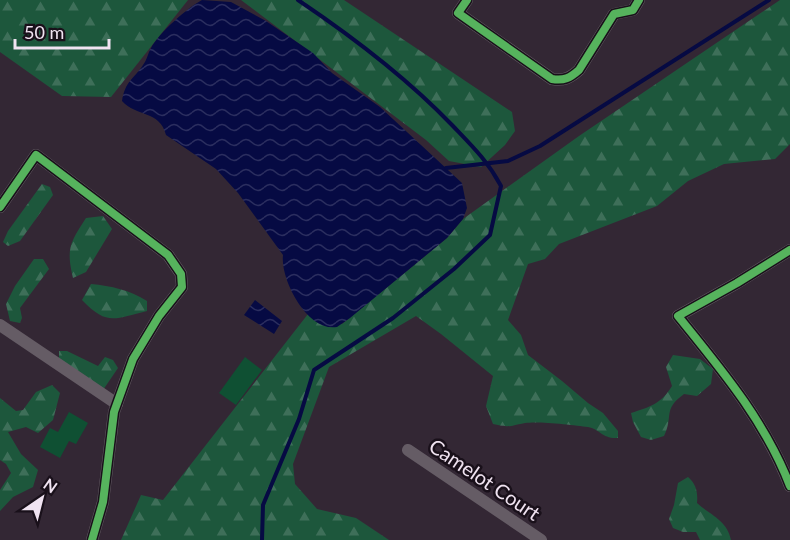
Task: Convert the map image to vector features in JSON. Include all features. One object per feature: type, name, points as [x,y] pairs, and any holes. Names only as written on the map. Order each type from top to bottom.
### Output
[{"type":"street","points":[[467,0],[458,13],[552,80],[562,81],[572,77],[579,70],[614,14],[633,10],[639,0]]},
{"type":"street","points":[[0,207],[36,156],[168,255],[182,274],[182,286],[159,316],[133,359],[117,404],[103,502],[92,540]]},
{"type":"street","points":[[790,250],[737,283],[678,315],[758,421],[775,450],[790,486]]},
{"type":"street","points":[[0,325],[117,404]]},
{"type":"street","name":"Camelot Court","points":[[408,450],[541,540]]},
{"type":"green space","points":[[0,0],[188,0],[111,97],[62,96],[0,52]]},
{"type":"green space","points":[[241,0],[344,0],[512,112],[515,131],[505,145],[481,167],[449,161],[426,140]]},
{"type":"green space","points":[[780,0],[790,0],[790,144],[775,159],[724,164],[688,181],[657,206],[559,244],[545,259],[528,264],[508,320],[521,335],[528,355],[603,413],[618,431],[618,438],[608,437],[592,428],[574,425],[538,422],[507,426],[493,424],[486,406],[493,376],[416,316],[329,367],[293,464],[295,484],[317,509],[356,518],[389,540],[121,540],[141,495],[163,500],[308,314],[316,321],[342,324],[447,238],[463,219],[579,136]]},
{"type":"green space","points":[[42,184],[50,187],[53,195],[20,241],[8,246],[3,242],[8,231]]},
{"type":"green space","points":[[103,216],[112,229],[86,272],[73,278],[70,252],[73,240],[86,218]]},
{"type":"green space","points":[[34,259],[43,259],[49,269],[20,308],[22,318],[20,323],[10,321],[6,304],[15,286]]},
{"type":"green space","points":[[91,284],[113,287],[134,294],[147,301],[147,311],[119,318],[98,314],[82,300]]},
{"type":"green space","points":[[59,351],[67,351],[98,366],[105,357],[113,360],[118,368],[103,390],[59,359]]},
{"type":"green space","points":[[673,355],[700,359],[713,369],[711,384],[697,396],[684,394],[673,404],[664,436],[651,440],[641,437],[631,413],[654,404],[668,392],[672,386],[666,367]]},
{"type":"green space","points":[[245,357],[262,370],[236,405],[219,393]]},
{"type":"green space","points":[[52,385],[60,393],[53,420],[38,433],[26,427],[8,432],[21,454],[38,470],[33,487],[13,497],[0,511],[0,490],[11,473],[6,464],[0,460],[0,398],[16,411],[23,410],[36,392]]},
{"type":"green space","points":[[69,412],[88,423],[76,444],[69,441],[60,458],[40,447],[50,428],[58,432]]},
{"type":"green space","points":[[688,477],[696,488],[697,503],[726,527],[731,540],[700,540],[696,532],[683,532],[673,528],[669,519],[678,483]]},
{"type":"water","points":[[202,0],[231,2],[266,21],[313,53],[332,73],[380,107],[462,183],[467,208],[463,219],[447,238],[337,327],[326,326],[315,321],[306,313],[291,290],[283,265],[283,255],[238,193],[216,169],[166,135],[159,121],[134,110],[122,101],[128,85],[160,35]]},
{"type":"water","points":[[255,300],[282,321],[274,334],[244,315]]},
{"type":"waterway","points":[[262,540],[263,505],[299,419],[314,370],[393,318],[454,269],[490,235],[501,186],[473,147],[416,90],[359,43],[298,0]]},
{"type":"waterway","points":[[446,168],[508,161],[540,146],[769,0]]},
{"type":"cycle path","points":[[467,0],[458,13],[552,79],[560,80],[570,77],[579,70],[614,14],[633,10],[639,0]]},
{"type":"cycle path","points":[[0,207],[36,155],[168,255],[181,274],[182,287],[159,316],[133,359],[114,412],[103,502],[92,540]]},
{"type":"cycle path","points":[[790,250],[678,316],[741,396],[768,439],[790,486]]}]
